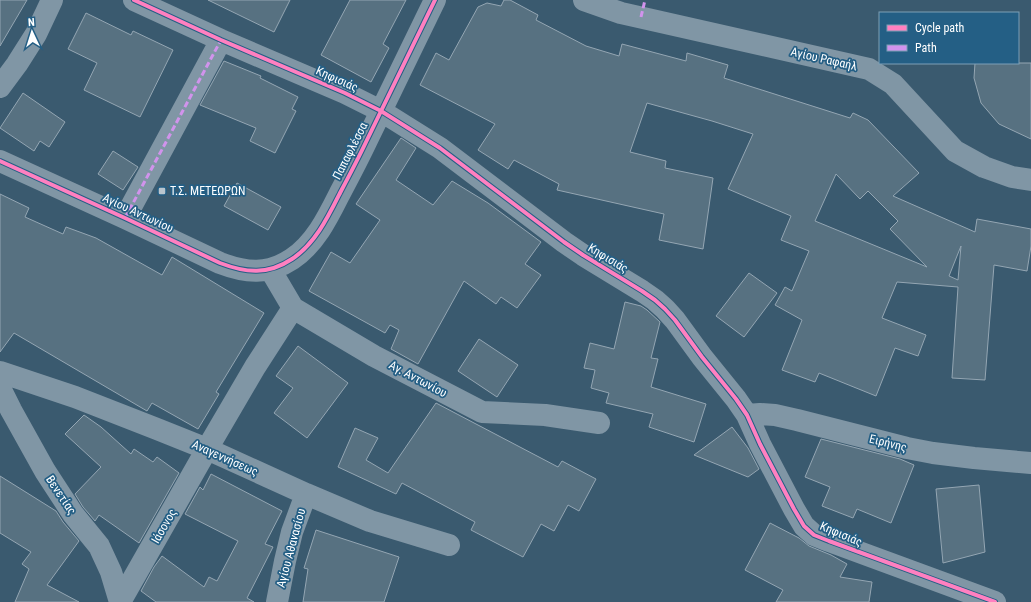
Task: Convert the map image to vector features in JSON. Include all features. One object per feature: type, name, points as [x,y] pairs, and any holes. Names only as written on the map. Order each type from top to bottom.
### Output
[{"type":"street","points":[[0,87],[36,34],[52,0]]},
{"type":"street","name":"Κηφισιάς","points":[[134,0],[358,99],[440,148],[564,242],[628,282],[655,300],[665,309],[747,415],[760,444],[804,526],[814,534],[836,544],[995,602]]},
{"type":"street","name":"Παπαφλέσσα","points":[[270,269],[293,259],[301,252],[315,237],[330,213],[435,0]]},
{"type":"street","name":"Αγίου Ραφαήλ","points":[[584,0],[621,13],[643,9],[869,70],[893,84],[955,151],[984,167],[1012,177],[1031,180]]},
{"type":"street","points":[[125,218],[222,40]]},
{"type":"street","name":"Αγίου Αντωνίου","points":[[0,161],[220,263],[234,268],[257,271],[270,269]]},
{"type":"street","name":"Αγ. Αντωνίου","points":[[270,269],[293,308],[374,356],[482,412],[545,415],[599,422]]},
{"type":"street","points":[[207,449],[255,367],[293,308]]},
{"type":"street","name":"Αναγεννήσεως","points":[[0,372],[74,397],[157,428],[370,521],[449,545]]},
{"type":"street","name":"Βενετίας","points":[[0,388],[45,471],[73,514],[98,546],[111,572],[120,602]]},
{"type":"street","name":"Ειρήνης","points":[[747,415],[775,415],[895,445],[934,453],[1031,463]]},
{"type":"street","name":"Ιάσονος","points":[[120,602],[207,449]]},
{"type":"street","name":"Αγίου Αθανασίου","points":[[276,602],[292,532],[306,494]]},
{"type":"building","points":[[0,0],[27,0],[0,46]]},
{"type":"building","points":[[208,0],[290,0],[274,32]]},
{"type":"building","points":[[350,0],[406,0],[383,44],[389,48],[371,82],[321,55]]},
{"type":"building","points":[[504,0],[510,0],[538,15],[536,20],[586,46],[619,56],[622,44],[686,61],[687,53],[728,65],[724,78],[850,118],[853,113],[868,120],[919,173],[893,196],[975,232],[977,219],[1031,229],[1031,246],[1027,271],[994,265],[985,380],[952,378],[958,287],[897,282],[882,318],[926,335],[918,356],[895,348],[876,396],[819,373],[815,382],[782,370],[802,320],[775,305],[785,287],[792,291],[809,251],[781,240],[791,216],[728,189],[753,134],[647,103],[630,152],[666,161],[665,168],[713,178],[703,249],[659,240],[664,214],[557,190],[559,184],[514,160],[508,169],[478,150],[495,124],[420,85],[436,53],[449,60],[478,7],[487,3],[501,6]],"holes":[[[836,174],[860,199],[868,191],[898,221],[890,229],[927,267],[815,221]],[[961,246],[958,280],[949,276]]]},
{"type":"building","points":[[86,13],[131,35],[133,31],[173,50],[140,117],[84,90],[97,63],[68,49]]},
{"type":"building","points":[[224,61],[261,76],[260,78],[298,97],[292,109],[296,111],[275,153],[250,141],[256,128],[200,105]]},
{"type":"building","points":[[1031,63],[1031,139],[999,124],[981,103],[974,78],[975,64]]},
{"type":"building","points":[[23,93],[65,122],[49,147],[40,141],[34,151],[0,128]]},
{"type":"building","points":[[401,138],[416,148],[396,180],[433,205],[452,181],[488,203],[541,242],[525,264],[541,275],[517,308],[501,297],[496,304],[464,281],[418,364],[391,349],[399,330],[390,325],[385,333],[309,291],[331,252],[350,263],[380,220],[356,204]]},
{"type":"building","points":[[113,151],[138,167],[123,190],[98,174]]},
{"type":"building","points":[[237,183],[281,207],[268,230],[224,206]]},
{"type":"building","points":[[0,194],[29,208],[25,217],[63,234],[66,227],[96,238],[162,275],[172,257],[264,313],[216,392],[219,394],[198,429],[152,403],[147,411],[14,333],[0,352]]},
{"type":"building","points":[[749,273],[777,293],[744,337],[716,316]]},
{"type":"building","points":[[625,302],[641,306],[660,322],[651,358],[658,359],[651,387],[706,404],[694,442],[649,427],[653,414],[606,403],[609,393],[591,388],[595,370],[584,368],[590,343],[614,349]]},
{"type":"building","points":[[479,339],[518,365],[497,397],[458,371]]},
{"type":"building","points":[[298,346],[348,383],[307,438],[274,413],[293,388],[276,376]]},
{"type":"building","points":[[436,403],[558,467],[562,461],[596,479],[579,511],[568,505],[554,531],[541,524],[523,557],[471,530],[475,522],[402,483],[396,494],[338,467],[355,428],[378,438],[366,460],[388,473]]},
{"type":"building","points":[[84,415],[101,427],[131,454],[134,449],[153,462],[157,457],[179,473],[139,543],[99,515],[95,521],[83,507],[75,494],[101,467],[65,434]]},
{"type":"building","points":[[732,427],[748,448],[759,469],[748,477],[694,455]]},
{"type":"building","points":[[821,439],[900,459],[914,465],[891,523],[857,509],[853,518],[822,506],[830,487],[805,477]]},
{"type":"building","points":[[211,474],[282,511],[265,544],[273,547],[247,598],[254,602],[156,602],[141,591],[154,567],[162,556],[204,587],[209,577],[217,581],[238,541],[185,514],[200,487],[203,490]]},
{"type":"building","points":[[0,476],[56,511],[79,541],[47,585],[79,602],[15,602],[29,569],[22,564],[31,552],[0,533]]},
{"type":"building","points":[[979,485],[985,552],[943,563],[936,489]]},
{"type":"building","points":[[770,523],[799,538],[809,546],[831,555],[847,564],[840,577],[872,582],[869,602],[776,602],[783,590],[745,570]]},
{"type":"building","points":[[316,530],[399,557],[384,602],[303,602],[308,569],[304,568]]},
{"type":"marked path","points":[[641,17],[645,0]]},
{"type":"marked path","points":[[125,218],[221,40]]},
{"type":"cycle path","points":[[134,0],[221,40],[345,93],[381,111],[440,148],[564,242],[642,291],[665,309],[747,415],[760,444],[794,509],[804,526],[814,535],[995,602]]},
{"type":"cycle path","points":[[0,161],[220,263],[239,269],[257,271],[274,268],[292,259],[308,246],[326,220],[360,155],[435,0]]},
{"type":"place","name":"Τ.Σ. ΜΕΤΕΩΡΩΝ","points":[[162,191]]}]
